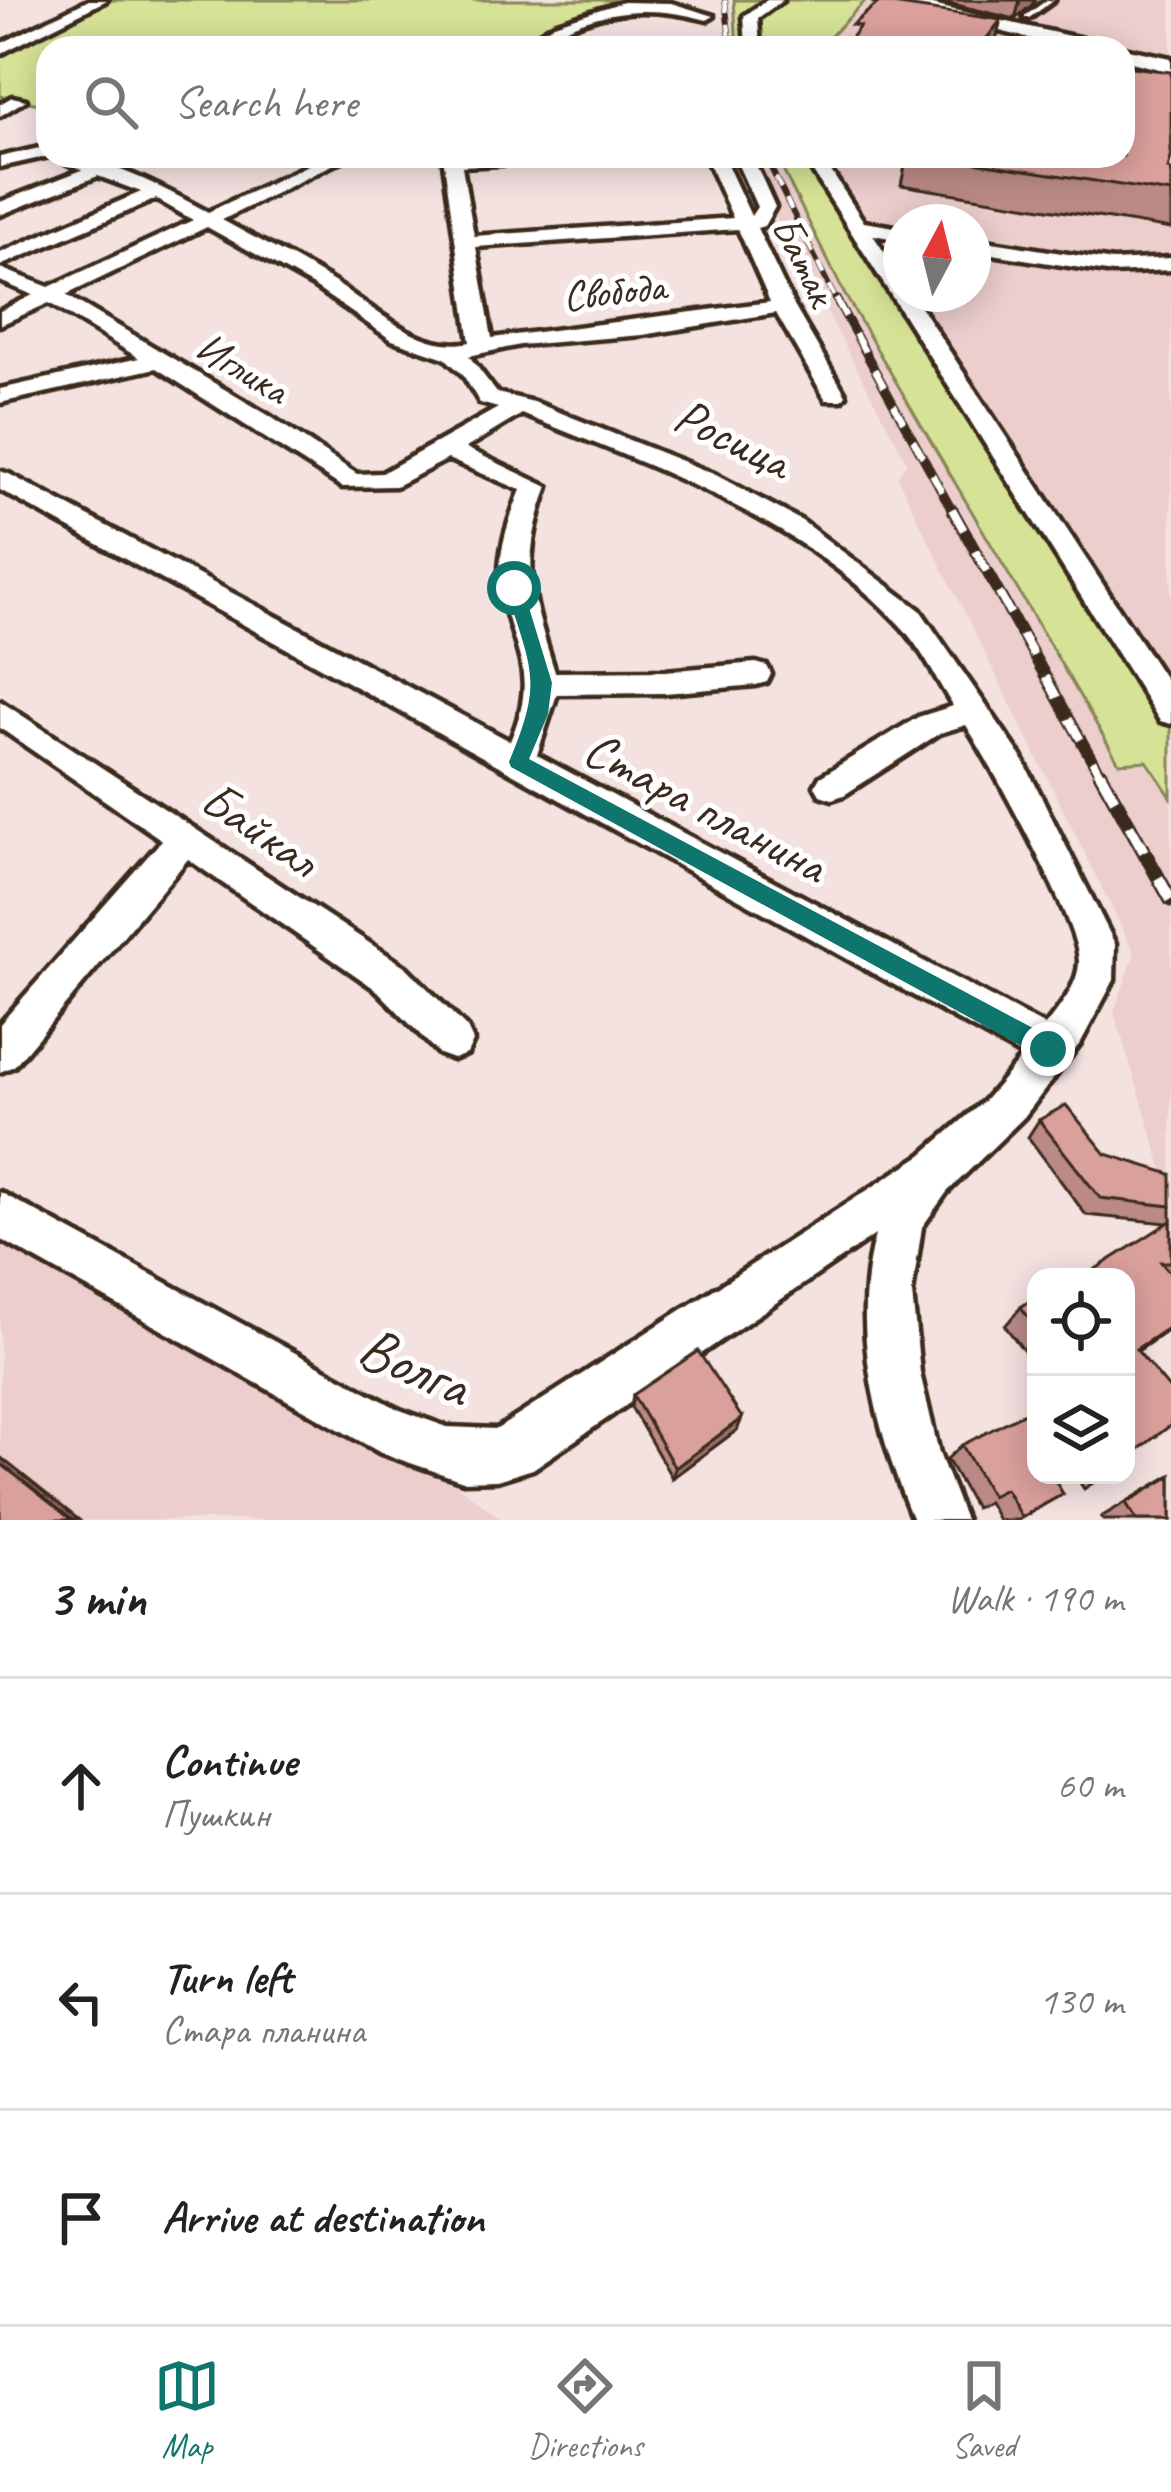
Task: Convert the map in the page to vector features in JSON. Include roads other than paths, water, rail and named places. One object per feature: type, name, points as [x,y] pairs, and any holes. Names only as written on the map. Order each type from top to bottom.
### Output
[{"type":"main road","points":[[884,0],[1044,36]]},
{"type":"main road","points":[[1135,57],[1171,65]]},
{"type":"street","points":[[0,50],[100,0]]},
{"type":"street","points":[[752,36],[751,16],[776,0]]},
{"type":"street","points":[[538,36],[622,1],[707,15]]},
{"type":"street","points":[[0,111],[18,100]]},
{"type":"street","points":[[0,162],[36,154]]},
{"type":"street","points":[[92,168],[158,193],[212,221],[375,315],[400,335],[453,353]]},
{"type":"street","points":[[0,319],[317,168]]},
{"type":"street","points":[[454,168],[482,345]]},
{"type":"street","name":"Батак","points":[[719,168],[783,306],[834,395]]},
{"type":"street","points":[[466,242],[757,222],[766,207],[748,168]]},
{"type":"street","points":[[820,168],[1171,713]]},
{"type":"street","points":[[0,209],[97,170]]},
{"type":"street","points":[[0,260],[158,193]]},
{"type":"street","points":[[856,226],[883,231]]},
{"type":"street","points":[[991,248],[1113,267],[1171,264]]},
{"type":"street","name":"Иглика","points":[[0,274],[52,296],[259,420],[351,482],[387,481],[518,406]]},
{"type":"street","name":"Свобода","points":[[453,353],[482,345],[643,328],[783,306]]},
{"type":"street","name":"Росица","points":[[453,353],[472,370],[488,398],[671,463],[826,550],[910,617],[1009,765],[1096,944],[1100,964],[1094,984],[998,1116],[949,1159]]},
{"type":"street","points":[[0,396],[156,361]]},
{"type":"street","points":[[447,449],[535,488],[519,528],[514,588],[543,683],[538,714],[518,762]]},
{"type":"street","name":"Стара планина","points":[[0,479],[1048,1049]]},
{"type":"street","points":[[543,683],[665,682],[755,674]]},
{"type":"street","points":[[832,786],[929,725],[975,711]]},
{"type":"street","name":"Байкал","points":[[0,712],[392,979],[453,1041]]},
{"type":"street","points":[[0,1053],[184,839]]},
{"type":"street","points":[[939,1520],[922,1485],[890,1340],[899,1226],[920,1186],[949,1159]]},
{"type":"street","name":"Волга","points":[[0,1214],[382,1428],[424,1447],[487,1460],[515,1451],[949,1159]]},
{"type":"lane","points":[[1027,17],[1051,0]]},
{"type":"railway","points":[[725,0],[730,36]]},
{"type":"railway","points":[[771,168],[837,302]]},
{"type":"railway","points":[[836,299],[953,512]]},
{"type":"railway","points":[[952,509],[1101,776]]},
{"type":"railway","points":[[1100,773],[1171,900]]}]
